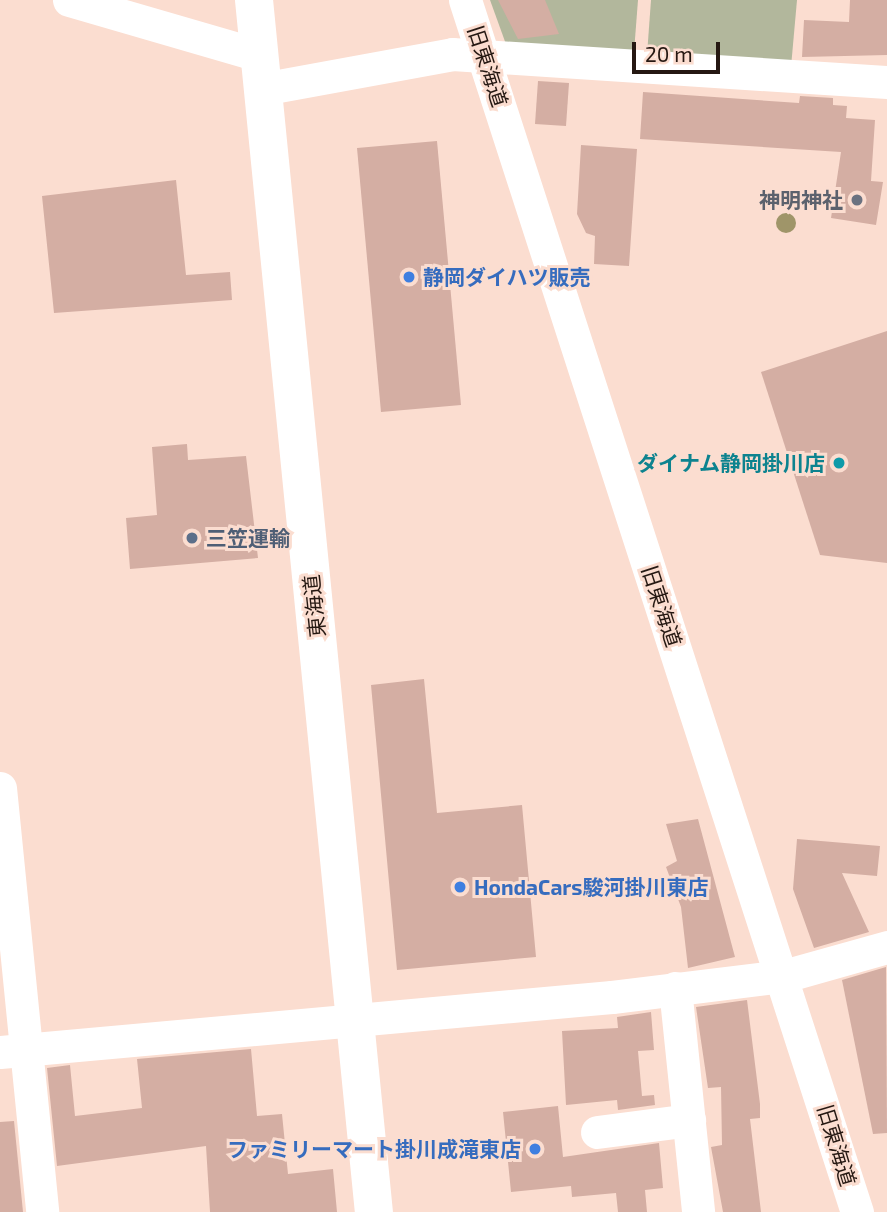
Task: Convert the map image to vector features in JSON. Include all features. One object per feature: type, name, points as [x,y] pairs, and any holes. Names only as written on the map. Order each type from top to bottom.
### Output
[{"type":"main road","name":"東海道","points":[[254,0],[374,1212]]},
{"type":"street","points":[[68,0],[260,72],[452,54],[488,60],[887,82]]},
{"type":"street","name":"旧東海道","points":[[465,0],[488,60],[550,270],[784,976],[857,1212]]},
{"type":"street","points":[[0,788],[13,1051],[42,1212]]},
{"type":"street","points":[[13,1051],[356,1024],[784,976],[887,947]]},
{"type":"street","points":[[675,988],[698,1212]]},
{"type":"street","points":[[597,1132],[689,1120]]},
{"type":"green space","points":[[490,0],[638,0],[634,52],[507,47]]},
{"type":"green space","points":[[651,0],[797,0],[791,67],[647,55]]},
{"type":"building","points":[[498,0],[545,0],[559,34],[518,39]]},
{"type":"building","points":[[850,0],[887,0],[887,55],[802,57],[804,20],[849,22]]},
{"type":"building","points":[[538,81],[569,83],[566,126],[535,124]]},
{"type":"building","points":[[643,92],[799,103],[800,96],[833,98],[833,105],[847,106],[846,118],[875,120],[871,181],[883,182],[876,225],[831,218],[841,152],[640,139]]},
{"type":"building","name":"静岡ダイハツ販売","points":[[437,141],[461,405],[381,412],[357,148]]},
{"type":"building","points":[[581,145],[637,149],[629,266],[594,264],[595,236],[586,233],[577,214]]},
{"type":"building","points":[[176,180],[186,275],[230,272],[232,300],[54,313],[42,196]]},
{"type":"building","name":"ダイナム静岡掛川店","points":[[887,331],[887,563],[820,555],[761,372]]},
{"type":"building","points":[[187,444],[188,460],[246,456],[258,558],[130,569],[126,518],[157,515],[152,447]]},
{"type":"building","name":"HondaCars駿河掛川東店","points":[[424,679],[437,813],[522,805],[536,957],[397,970],[371,685]]},
{"type":"building","points":[[698,819],[735,957],[688,968],[681,907],[666,867],[677,861],[666,824]]},
{"type":"building","points":[[797,839],[880,846],[877,876],[842,873],[869,932],[814,948],[793,889]]},
{"type":"building","points":[[886,967],[887,1133],[873,1134],[842,980]]},
{"type":"building","points":[[747,1000],[760,1104],[760,1118],[750,1119],[761,1212],[723,1212],[711,1147],[722,1145],[721,1087],[708,1088],[696,1007]]},
{"type":"building","points":[[651,1012],[654,1050],[638,1051],[642,1096],[654,1095],[655,1105],[618,1110],[617,1100],[566,1105],[562,1031],[618,1028],[617,1017]]},
{"type":"building","points":[[251,1049],[257,1116],[282,1114],[288,1174],[333,1169],[337,1212],[210,1212],[206,1146],[57,1166],[47,1068],[70,1065],[75,1116],[142,1108],[137,1059]]},
{"type":"building","points":[[558,1106],[563,1157],[659,1143],[663,1188],[645,1190],[647,1212],[618,1212],[616,1193],[572,1197],[571,1186],[511,1192],[503,1112]]},
{"type":"building","points":[[14,1121],[23,1212],[0,1212],[0,1122]]},
{"type":"place","name":"神明神社","points":[[857,200]]},
{"type":"place","name":"静岡ダイハツ販売","points":[[409,277]]},
{"type":"place","name":"ダイナム静岡掛川店","points":[[839,463]]},
{"type":"place","name":"三笠運輸","points":[[192,538]]},
{"type":"place","name":"HondaCars駿河掛川東店","points":[[460,887]]},
{"type":"place","name":"ファミリーマート掛川成滝東店","points":[[535,1149]]}]
